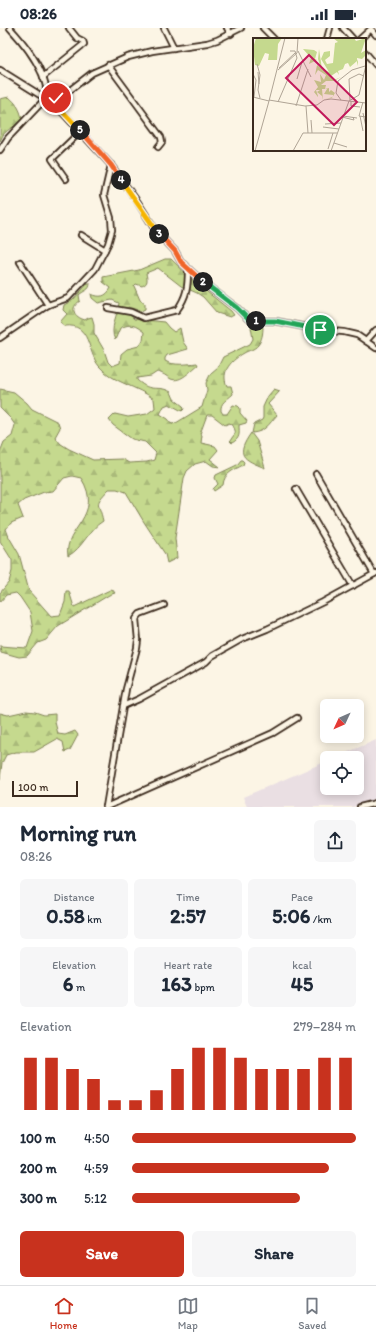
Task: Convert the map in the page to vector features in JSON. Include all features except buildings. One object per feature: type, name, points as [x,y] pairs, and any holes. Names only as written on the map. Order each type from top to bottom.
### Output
[{"type":"street","points":[[10,28],[34,60],[43,77],[48,97],[111,165],[137,201],[156,231],[175,251],[181,262],[205,284],[237,308],[248,319],[254,321],[275,321],[320,330],[344,332],[357,335],[376,348]]},
{"type":"street","points":[[43,77],[84,44],[83,41],[77,38],[69,28]]},
{"type":"street","points":[[164,28],[174,48]]},
{"type":"street","points":[[227,28],[231,34]]},
{"type":"street","points":[[0,70],[40,96],[56,98],[65,94],[92,73],[128,57],[207,43],[231,34],[241,28]]},
{"type":"street","points":[[263,28],[273,38]]},
{"type":"street","points":[[327,38],[330,28]]},
{"type":"street","points":[[343,28],[352,38]]},
{"type":"street","points":[[361,38],[371,29],[376,35]]},
{"type":"street","points":[[366,53],[376,65]]},
{"type":"street","points":[[108,65],[161,137],[162,142],[158,148]]},
{"type":"street","points":[[0,150],[8,138],[48,97]]},
{"type":"street","points":[[66,179],[52,159],[80,131]]},
{"type":"street","points":[[0,338],[48,305],[68,298],[95,269],[105,250],[112,230],[111,218],[104,195],[111,165]]},
{"type":"street","points":[[81,235],[105,250]]},
{"type":"street","points":[[20,262],[48,305]]},
{"type":"street","points":[[108,308],[132,312],[144,318],[176,310],[184,300],[188,288],[188,269]]},
{"type":"street","points":[[366,341],[376,330]]},
{"type":"street","points":[[123,706],[139,699],[206,662],[212,656],[242,639],[281,623],[375,573],[316,474]]},
{"type":"street","points":[[296,489],[353,586]]},
{"type":"street","points":[[106,807],[123,706],[129,676],[137,648],[138,640],[136,619],[137,616],[164,605]]},
{"type":"street","points":[[106,807],[273,732],[297,718]]},
{"type":"street","points":[[360,807],[376,803]]},
{"type":"shaded area","points":[[376,740],[376,798],[362,805],[352,807],[247,807],[243,797],[320,764],[320,795],[364,795],[364,751],[350,751]]},
{"type":"green space","points":[[9,97],[18,107],[22,120],[5,133],[0,141],[0,99]]},
{"type":"green space","points":[[165,259],[171,259],[197,284],[234,315],[230,317],[217,313],[203,297],[181,286],[158,268],[146,273],[146,284],[142,286],[136,284],[134,286],[140,300],[145,304],[145,309],[141,311],[128,307],[128,311],[134,319],[164,322],[174,332],[180,328],[183,342],[188,349],[167,355],[165,361],[176,364],[197,363],[198,365],[182,378],[175,380],[157,372],[151,376],[137,378],[137,380],[147,387],[171,392],[174,399],[183,406],[184,409],[182,411],[169,404],[164,406],[160,414],[168,419],[172,424],[176,423],[202,407],[207,390],[206,383],[211,373],[218,367],[223,357],[250,344],[253,339],[251,327],[263,327],[262,336],[258,345],[235,359],[228,366],[225,376],[227,386],[231,386],[233,394],[224,401],[221,411],[223,414],[227,414],[233,405],[238,406],[240,408],[240,413],[247,421],[246,423],[239,425],[238,437],[232,443],[230,441],[235,430],[232,424],[229,423],[225,425],[212,415],[207,415],[200,434],[202,435],[201,443],[215,446],[218,450],[210,459],[220,467],[213,466],[206,461],[195,464],[187,471],[184,478],[175,538],[177,558],[167,563],[165,554],[126,492],[117,489],[109,489],[104,494],[98,504],[103,521],[93,529],[73,553],[68,556],[68,546],[71,537],[82,521],[88,502],[87,491],[81,478],[72,476],[64,478],[53,491],[44,492],[24,500],[18,505],[23,518],[11,523],[6,529],[19,554],[29,591],[51,616],[60,615],[65,602],[66,591],[69,591],[74,607],[112,589],[115,593],[109,595],[58,626],[46,640],[38,643],[27,656],[19,657],[1,652],[0,646],[27,648],[33,631],[30,612],[16,593],[6,595],[0,602],[0,593],[9,582],[12,571],[12,560],[0,541],[0,452],[4,442],[12,436],[15,425],[0,408],[0,389],[14,392],[32,409],[58,422],[60,428],[55,437],[61,444],[69,449],[93,460],[122,459],[129,463],[154,460],[156,453],[145,442],[132,439],[113,425],[109,420],[115,414],[128,417],[147,414],[155,408],[154,399],[105,372],[95,360],[87,340],[80,329],[73,326],[65,326],[60,322],[67,314],[63,310],[64,305],[73,300],[88,283],[90,283],[88,289],[79,295],[80,301],[75,306],[74,312],[81,319],[85,320],[92,317],[94,333],[104,350],[108,362],[112,366],[120,363],[121,354],[127,349],[139,346],[143,340],[144,332],[135,326],[130,325],[120,328],[115,340],[113,336],[113,326],[119,303],[112,300],[98,303],[92,298],[91,294],[102,296],[109,291],[111,288],[103,282],[103,277],[139,270]]},
{"type":"green space","points":[[274,389],[280,391],[268,404],[277,415],[264,429],[252,433],[254,424],[263,418],[263,407],[268,396]]},
{"type":"green space","points":[[251,433],[257,441],[265,468],[251,462],[244,456],[243,447]]},
{"type":"green space","points":[[241,460],[244,462],[243,465],[230,472],[225,478],[223,485],[214,491],[213,489],[218,484],[215,478],[216,475],[237,465]]},
{"type":"green space","points":[[26,711],[44,715],[55,714],[58,734],[65,735],[75,731],[78,735],[70,750],[65,752],[63,742],[57,739],[34,752],[16,752],[6,755],[2,763],[0,779],[0,713],[8,715]]},
{"type":"route","points":[[56,98],[49,97],[111,165],[137,201],[156,231],[175,251],[181,262],[205,284],[237,308],[248,319],[264,322],[275,321],[320,330]]}]
